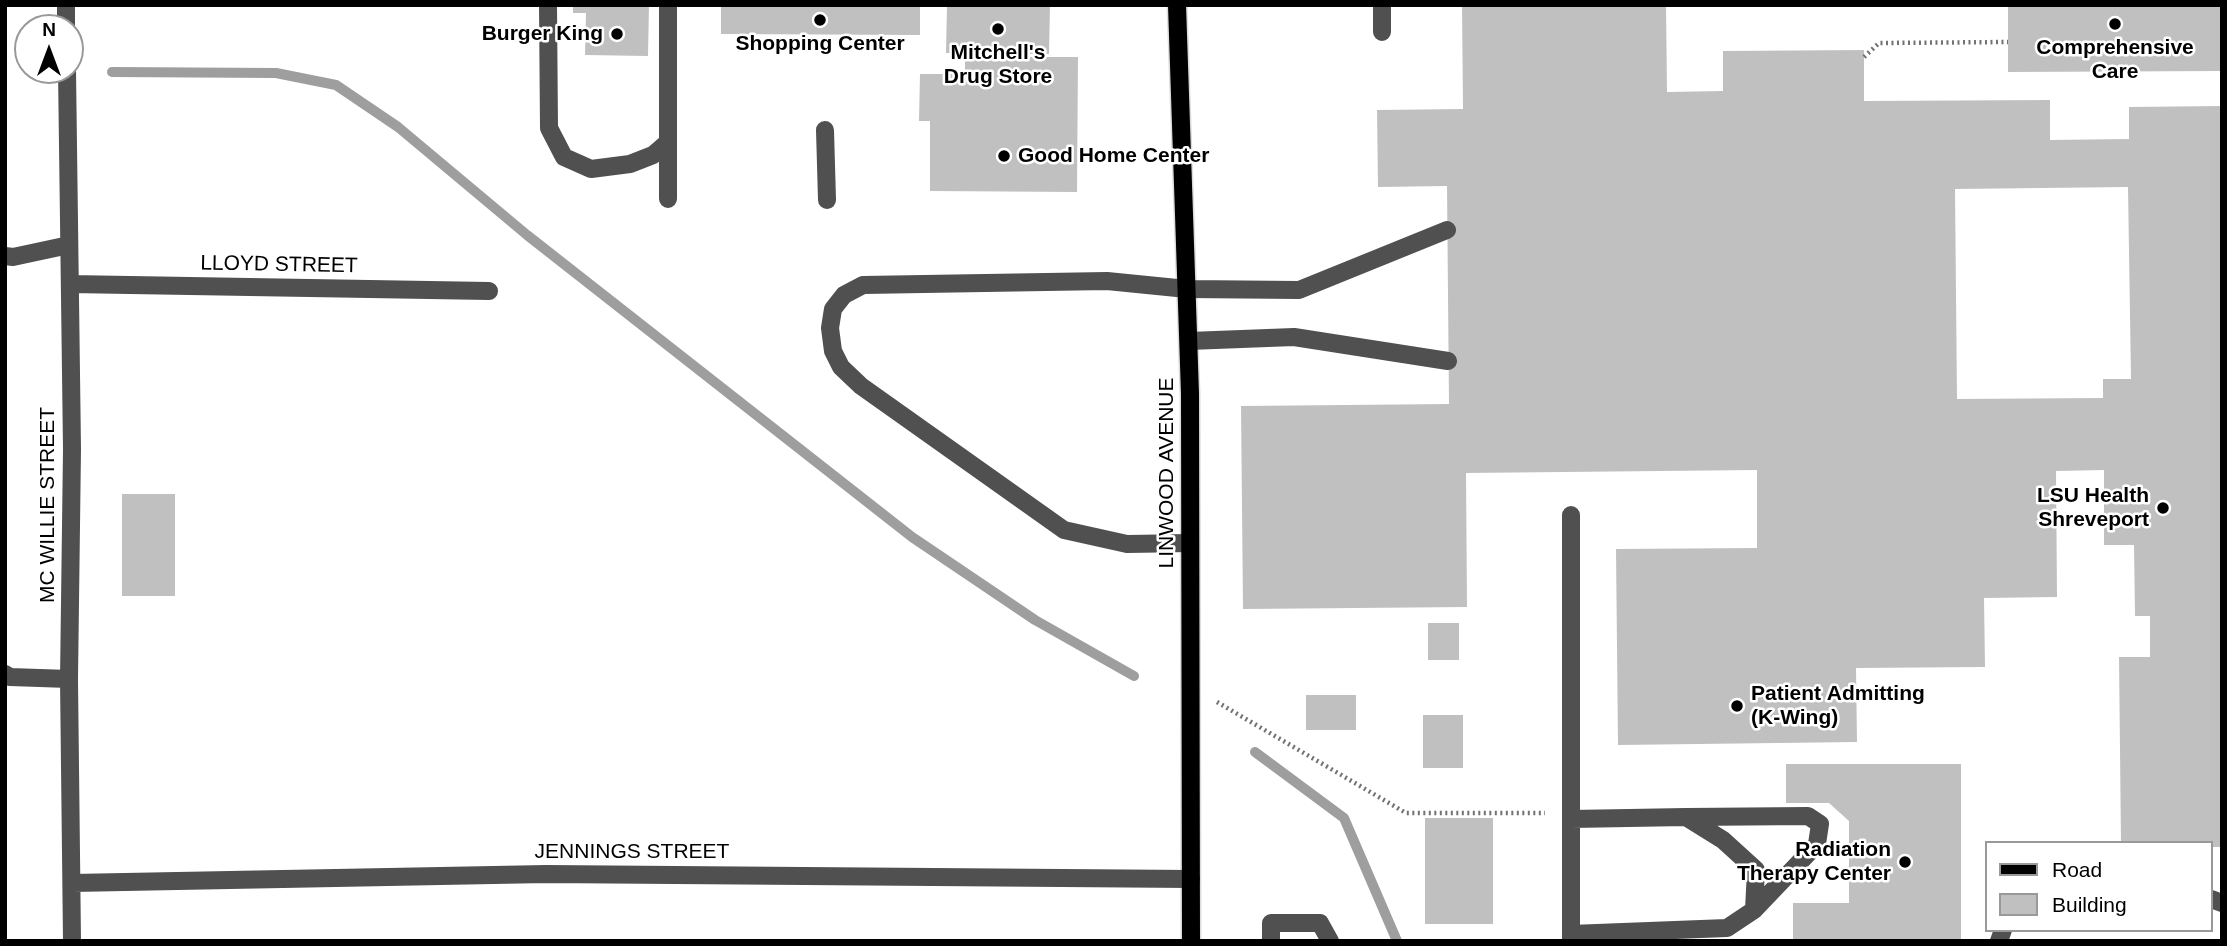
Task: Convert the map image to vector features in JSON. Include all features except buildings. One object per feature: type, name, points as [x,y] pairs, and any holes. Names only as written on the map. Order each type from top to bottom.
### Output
[{"type":"main road","name":"LINWOOD AVENUE","points":[[1177,5],[1189,341],[1191,941]]},
{"type":"street","points":[[548,5],[549,128],[564,157],[591,169],[630,164],[653,155],[668,142]]},
{"type":"street","points":[[668,5],[668,199]]},
{"type":"street","points":[[1382,5],[1382,32]]},
{"type":"street","name":"MC WILLIE STREET","points":[[67,84],[72,449],[69,679],[72,941]]},
{"type":"street","points":[[825,130],[827,200]]},
{"type":"street","points":[[1190,543],[1127,544],[1064,530],[861,386],[841,367],[833,351],[830,328],[833,309],[844,295],[863,285],[1107,281],[1187,289],[1299,290],[1447,230]]},
{"type":"street","points":[[5,256],[13,257],[69,246]]},
{"type":"street","name":"LLOYD STREET","points":[[70,285],[488,291]]},
{"type":"street","points":[[1189,341],[1294,337],[1448,361]]},
{"type":"street","points":[[1571,515],[1571,816],[1571,937],[1727,928],[1754,910],[1816,844],[1820,824],[1808,816],[1571,816]]},
{"type":"street","points":[[5,674],[10,677],[69,679]]},
{"type":"street","points":[[1686,817],[1723,840],[1756,870],[1754,910]]},
{"type":"street","name":"JENNINGS STREET","points":[[72,883],[546,874],[1191,879]]},
{"type":"street","points":[[1271,941],[1271,923],[1320,923],[1330,941]]},
{"type":"path","points":[[1864,57],[1879,43],[2008,42]]},
{"type":"path","points":[[1191,687],[1405,813],[1571,816]]},
{"type":"waterway","points":[[112,72],[276,73],[336,85],[398,127],[527,235],[912,537],[1035,620],[1134,676]]},
{"type":"waterway","points":[[1255,752],[1344,818],[1397,941]]},
{"type":"place","name":"Shopping Center","points":[[820,20]]},
{"type":"place","name":"Comprehensive Care","points":[[2115,24]]},
{"type":"place","name":"Mitchell's Drug Store","points":[[998,29]]},
{"type":"place","name":"Burger King","points":[[617,34]]},
{"type":"place","name":"Good Home Center","points":[[1004,156]]},
{"type":"place","name":"LSU Health Shreveport","points":[[2163,508]]},
{"type":"place","name":"Patient Admitting (K-Wing)","points":[[1737,706]]},
{"type":"place","name":"Radiation Therapy Center","points":[[1905,862]]}]
